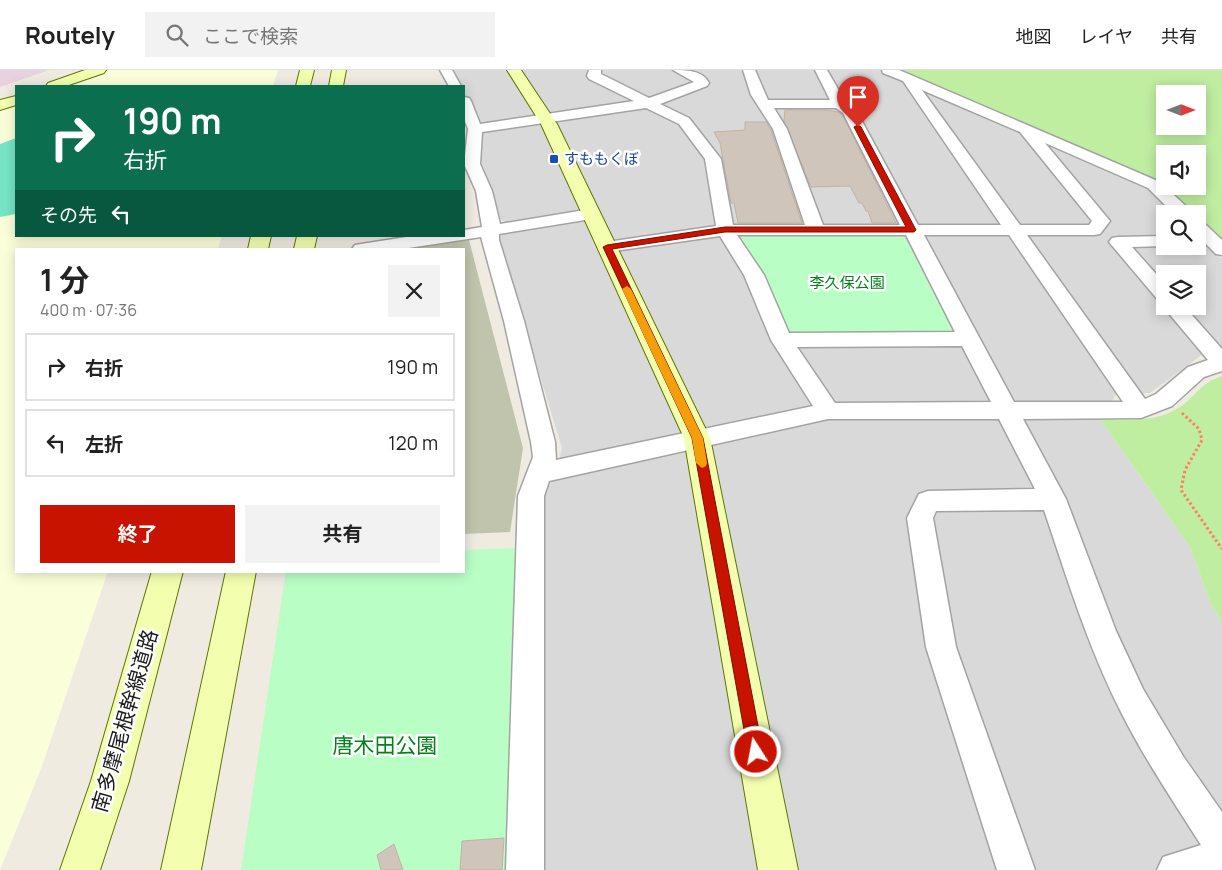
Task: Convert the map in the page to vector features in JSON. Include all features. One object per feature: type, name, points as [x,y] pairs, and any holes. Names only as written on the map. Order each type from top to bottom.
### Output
[{"type":"street","points":[[56,85],[99,70]]},
{"type":"street","points":[[303,85],[307,70]]},
{"type":"street","points":[[336,85],[340,70]]},
{"type":"street","points":[[446,70],[454,85]]},
{"type":"street","points":[[514,70],[545,119],[697,438],[778,870]]},
{"type":"street","points":[[595,70],[594,76],[684,121],[713,159],[725,230],[754,275],[782,340],[828,411]]},
{"type":"street","points":[[476,129],[649,104],[702,83],[701,80],[679,70]]},
{"type":"street","points":[[749,70],[763,104],[780,129],[816,230]]},
{"type":"street","points":[[821,70],[839,104],[848,110],[1053,499],[1102,635],[1132,700],[1171,768],[1222,844]]},
{"type":"street","points":[[888,70],[1154,185],[1175,205]]},
{"type":"street","points":[[907,78],[1141,410]]},
{"type":"street","points":[[0,105],[15,100]]},
{"type":"street","points":[[465,103],[476,129],[472,164],[484,191],[492,221],[490,240],[514,321],[545,457],[531,496],[525,870]]},
{"type":"street","points":[[763,104],[839,104]]},
{"type":"street","points":[[607,247],[725,230],[1094,230],[1101,221],[1025,129]]},
{"type":"street","points":[[465,235],[591,214]]},
{"type":"street","points":[[368,248],[447,237]]},
{"type":"street","points":[[1156,242],[1118,242],[1156,286]]},
{"type":"street","points":[[540,473],[828,411],[1141,410],[1164,400],[1196,372],[1222,363],[1182,315]]},
{"type":"street","points":[[782,340],[970,339]]},
{"type":"street","points":[[1016,870],[941,647],[920,518],[928,501],[1053,499]]},
{"type":"street","name":"南多摩尾根幹線道路","points":[[80,870],[110,781],[167,573]]},
{"type":"street","points":[[181,870],[241,573]]},
{"type":"street","points":[[164,870],[203,763]]},
{"type":"street","points":[[1176,870],[1222,858]]},
{"type":"path","points":[[1164,400],[1199,429],[1202,440],[1192,455],[1181,479],[1181,490],[1222,549]]},
{"type":"shaded area","points":[[0,70],[49,70],[0,87]]},
{"type":"shaded area","points":[[107,70],[278,70],[273,85],[65,85]]},
{"type":"shaded area","points":[[453,70],[880,70],[1153,190],[1168,205],[1156,205],[1156,255],[1206,255],[1206,243],[1222,259],[1222,353],[1203,354],[1150,393],[1116,394],[1101,420],[1190,547],[1211,604],[1222,623],[1222,870],[539,870],[542,489],[555,476],[562,448],[498,238],[506,231],[509,224],[500,219],[479,157],[479,135],[486,130],[484,124],[477,122],[465,98],[465,85],[459,85]]},
{"type":"shaded area","points":[[15,103],[15,237],[222,237],[218,248],[15,248],[15,573],[107,573],[42,766],[0,870],[0,109]]},
{"type":"shaded area","points":[[469,240],[523,448],[510,532],[465,534],[465,248],[403,248]]},
{"type":"green space","points":[[898,70],[1222,70],[1222,240],[1206,225],[1206,205],[1185,205],[1174,195],[1206,195],[1206,145],[1156,145],[1156,183]]},
{"type":"green space","points":[[15,138],[15,214],[0,217],[0,144]]},
{"type":"green space","name":"李久保公園","points":[[746,233],[903,234],[955,333],[798,334],[786,328],[762,272],[739,240]]},
{"type":"green space","points":[[1222,376],[1222,623],[1211,604],[1190,547],[1101,420],[1144,419],[1165,415],[1184,404],[1205,385]]},
{"type":"green space","name":"唐木田公園","points":[[515,548],[505,870],[241,870],[286,573],[465,573],[465,550]]},
{"type":"building","points":[[785,110],[824,110],[842,114],[896,223],[872,223],[868,211],[866,211],[862,203],[859,203],[850,186],[811,187],[784,121]]},
{"type":"building","points":[[745,122],[766,122],[771,130],[802,223],[738,223],[734,203],[731,203],[720,143],[714,132],[745,130]]},
{"type":"building","points":[[504,838],[502,870],[460,870],[462,841]]},
{"type":"building","points":[[394,844],[403,870],[381,870],[377,855]]},
{"type":"slow traffic","points":[[627,289],[697,438],[702,463]]},
{"type":"place","name":"すももくぼ","points":[[554,159]]},
{"type":"route","points":[[756,752],[697,438],[607,247],[725,230],[912,230],[858,127]]}]
